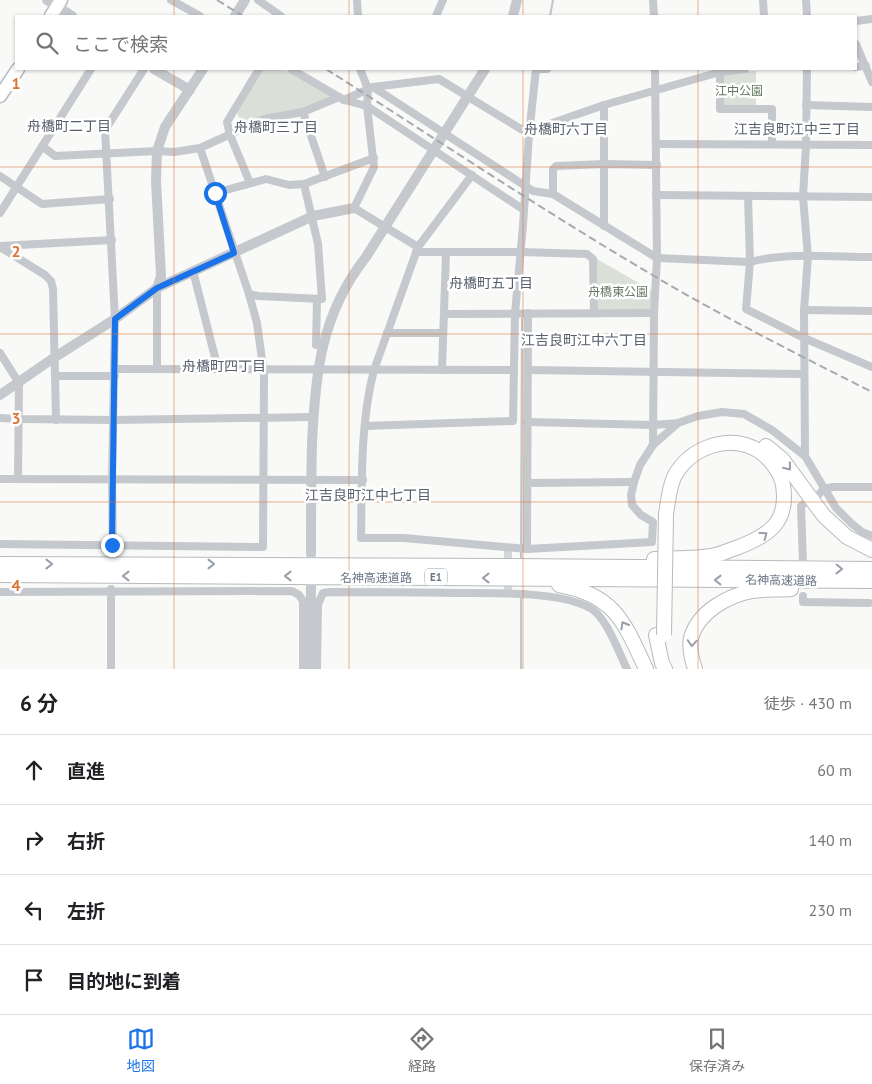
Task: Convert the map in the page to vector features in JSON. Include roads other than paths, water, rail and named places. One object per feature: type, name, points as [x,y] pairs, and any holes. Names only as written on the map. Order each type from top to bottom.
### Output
[{"type":"highway","points":[[665,669],[662,663],[660,635],[661,486],[672,465],[684,452],[697,443],[708,438],[721,436],[744,437],[766,446],[782,458],[824,516],[846,537],[872,550]]},
{"type":"highway","points":[[510,566],[715,556],[756,540],[768,533],[777,523],[782,514],[785,496],[782,479],[771,462],[761,452],[752,448],[726,444],[710,446],[687,459],[674,478],[662,515]]},
{"type":"highway","name":"名神高速道路","points":[[0,564],[872,569]]},
{"type":"highway","name":"名神高速道路","points":[[0,575],[872,581]]},
{"type":"highway","points":[[522,578],[576,588],[601,600],[619,616],[631,636],[646,669]]},
{"type":"highway","points":[[695,669],[692,660],[691,640],[696,626],[700,619],[726,599],[752,591],[872,585]]},
{"type":"highway","points":[[660,635],[674,669]]},
{"type":"main road","points":[[0,96],[17,70]]},
{"type":"street","points":[[171,0],[198,15]]},
{"type":"street","points":[[236,15],[245,0]]},
{"type":"street","points":[[258,0],[279,15]]},
{"type":"street","points":[[357,0],[358,15]]},
{"type":"street","points":[[436,15],[443,0]]},
{"type":"street","points":[[513,15],[517,0]]},
{"type":"street","points":[[653,0],[654,15]]},
{"type":"street","points":[[763,0],[764,15]]},
{"type":"street","points":[[806,0],[807,15]]},
{"type":"street","points":[[54,6],[70,15]]},
{"type":"street","points":[[857,21],[872,20]]},
{"type":"street","points":[[857,46],[872,82]]},
{"type":"street","points":[[857,67],[866,66]]},
{"type":"street","points":[[0,213],[90,70]]},
{"type":"street","points":[[113,555],[112,479],[115,319],[105,130],[143,70]]},
{"type":"street","points":[[156,70],[190,90]]},
{"type":"street","points":[[157,369],[157,288],[161,276],[156,181],[157,151],[165,127],[202,70]]},
{"type":"street","points":[[250,183],[230,135],[227,122],[257,70]]},
{"type":"street","points":[[293,70],[341,98],[367,106],[524,210]]},
{"type":"street","points":[[358,70],[370,88],[533,191],[553,194],[657,258],[750,262],[761,259],[808,257],[872,257]]},
{"type":"street","points":[[438,70],[439,78]]},
{"type":"street","points":[[311,554],[313,417],[318,369],[325,339],[339,299],[351,276],[366,257],[483,70]]},
{"type":"street","points":[[365,426],[513,422],[515,313],[536,70]]},
{"type":"street","points":[[653,445],[654,313],[657,258],[655,70]]},
{"type":"street","points":[[529,134],[538,128],[604,105],[720,72],[737,70]]},
{"type":"street","points":[[805,456],[804,310],[808,257],[803,197],[806,145],[806,70]]},
{"type":"street","points":[[720,72],[720,109],[772,109],[772,143]]},
{"type":"street","points":[[42,146],[55,156],[157,151],[174,152],[200,148],[264,119],[303,112],[370,88],[439,78],[529,134]]},
{"type":"street","points":[[354,208],[374,167],[367,106],[370,88]]},
{"type":"street","points":[[604,105],[604,226]]},
{"type":"street","points":[[806,105],[872,106]]},
{"type":"street","points":[[303,112],[325,176]]},
{"type":"street","points":[[657,144],[772,143],[872,145]]},
{"type":"street","points":[[0,544],[263,547],[264,368],[257,324],[249,294],[200,148]]},
{"type":"street","points":[[215,193],[266,179],[289,185],[304,184],[374,158]]},
{"type":"street","points":[[553,194],[553,169],[556,166],[605,164],[657,165]]},
{"type":"street","points":[[472,175],[417,250],[374,370],[368,391],[365,426],[361,538],[404,538],[523,549],[652,542],[653,522],[640,515],[632,505],[631,496],[634,482],[640,465],[653,445],[678,423]]},
{"type":"street","points":[[0,176],[42,204],[110,199]]},
{"type":"street","points":[[249,294],[258,296],[322,298],[318,244],[304,184]]},
{"type":"street","points":[[656,195],[872,197]]},
{"type":"street","points":[[748,197],[750,262],[746,309],[804,338],[872,367]]},
{"type":"street","points":[[0,395],[115,319],[157,288],[313,216],[354,208],[385,226],[417,250],[587,254],[593,259],[594,314]]},
{"type":"street","points":[[0,247],[112,240]]},
{"type":"street","points":[[0,247],[45,275],[51,281],[53,289],[56,420]]},
{"type":"street","points":[[442,370],[446,252]]},
{"type":"street","points":[[193,271],[218,369]]},
{"type":"street","points":[[316,299],[316,345]]},
{"type":"street","points":[[804,310],[872,311]]},
{"type":"street","points":[[523,549],[528,483],[528,313]]},
{"type":"street","points":[[444,314],[654,313]]},
{"type":"street","points":[[387,333],[443,333]]},
{"type":"street","points":[[0,354],[19,383],[18,479]]},
{"type":"street","points":[[55,376],[157,369],[264,368],[374,370],[527,368],[804,374]]},
{"type":"street","points":[[528,422],[654,424],[678,423],[698,416],[722,412],[744,414],[772,430],[805,456],[836,508],[862,532],[872,536]]},
{"type":"street","points":[[0,418],[114,420],[313,417]]},
{"type":"street","points":[[0,479],[362,480]]},
{"type":"street","points":[[528,483],[634,482]]},
{"type":"street","points":[[816,497],[824,489],[833,486],[872,487]]},
{"type":"street","points":[[803,562],[801,506],[806,502]]},
{"type":"street","points":[[310,669],[311,584]]},
{"type":"street","points":[[0,592],[111,589],[292,591],[299,594],[303,601],[303,669]]},
{"type":"street","points":[[111,589],[111,669]]},
{"type":"street","points":[[317,669],[318,604],[323,593],[330,592],[520,594],[574,602],[592,608],[611,632],[627,669]]},
{"type":"street","points":[[803,596],[803,602],[869,603]]},
{"type":"waterway","points":[[550,15],[553,0]]},
{"type":"waterway","points":[[521,546],[522,319]]},
{"type":"waterway","points":[[521,551],[521,559]]},
{"type":"waterway","points":[[521,597],[521,669]]},
{"type":"tunnel","points":[[508,548],[508,594]]},
{"type":"railway","points":[[217,0],[241,15]]},
{"type":"railway","points":[[328,70],[527,198],[676,289],[731,320],[872,392]]},
{"type":"district","name":"舟橋町二丁目","points":[[69,126]]},
{"type":"district","name":"舟橋町三丁目","points":[[276,127]]},
{"type":"district","name":"舟橋町六丁目","points":[[566,129]]},
{"type":"district","name":"江吉良町江中三丁目","points":[[797,129]]},
{"type":"district","name":"舟橋町五丁目","points":[[491,283]]},
{"type":"district","name":"江吉良町江中六丁目","points":[[584,340]]},
{"type":"district","name":"舟橋町四丁目","points":[[224,366]]},
{"type":"district","name":"江吉良町江中七丁目","points":[[368,495]]},
{"type":"park label","name":"江中公園","points":[[739,90]]},
{"type":"park label","name":"舟橋東公園","points":[[618,291]]}]
